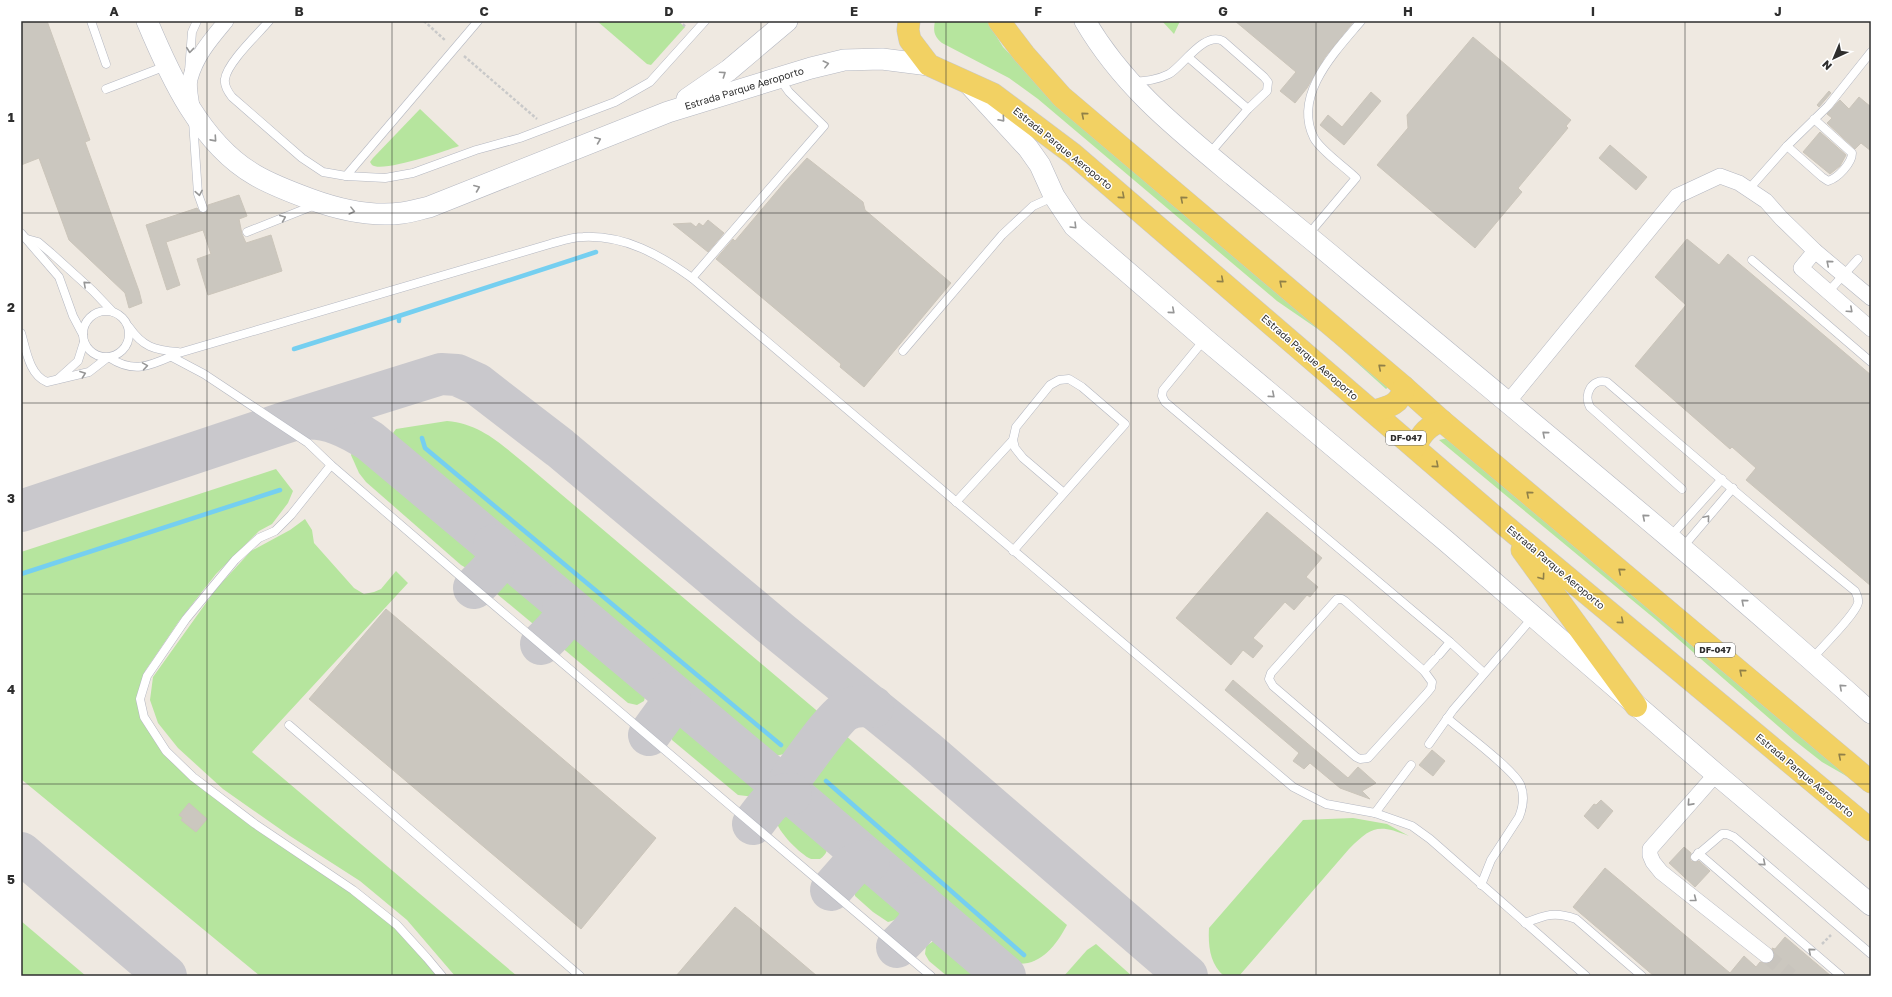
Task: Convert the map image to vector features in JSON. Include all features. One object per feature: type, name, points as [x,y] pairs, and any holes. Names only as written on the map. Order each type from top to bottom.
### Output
[{"type":"main road","points":[[909,21],[908,30],[910,40],[929,65]]},
{"type":"main road","name":"DF-047","points":[[999,21],[1024,54],[1062,97],[1404,387],[1442,421],[1871,782]]},
{"type":"main road","name":"Estrada Parque Aeroporto","points":[[929,65],[966,81],[1006,102],[1073,154],[1374,411],[1502,523],[1871,830]]},
{"type":"main road","points":[[1374,411],[1391,407],[1398,401],[1404,387]]},
{"type":"main road","points":[[1415,447],[1421,434],[1427,428],[1442,421]]},
{"type":"main road","points":[[1502,523],[1636,706]]},
{"type":"street","name":"Estrada Parque Aeroporto","points":[[147,21],[166,66],[192,112],[229,155],[253,174],[283,190],[320,203],[362,213],[402,213],[429,207],[668,112],[778,78],[844,60],[882,59],[929,65]]},
{"type":"street","points":[[192,112],[190,80],[197,60],[205,46],[226,21]]},
{"type":"street","points":[[668,112],[729,70],[787,21]]},
{"type":"street","points":[[1085,21],[1113,64],[1128,82],[1173,126],[1508,402],[1811,659],[1871,713]]},
{"type":"street","points":[[966,81],[1028,148],[1040,165],[1054,196],[1074,226],[1205,339],[1440,536],[1636,706],[1871,905]]},
{"type":"street","points":[[1508,402],[1677,196],[1720,176],[1740,183],[1766,201],[1815,251],[1871,298]]},
{"type":"street","points":[[1815,251],[1801,268],[1871,329]]},
{"type":"street","points":[[1716,774],[1650,848],[1650,855],[1653,862],[1675,876],[1766,955]]},
{"type":"lane","points":[[91,21],[106,64]]},
{"type":"lane","points":[[190,80],[190,45],[192,32],[197,21]]},
{"type":"lane","points":[[269,21],[239,54],[228,70],[225,80],[227,89],[232,97],[302,158],[324,172],[346,176],[385,178],[413,173],[476,150],[520,138],[615,102],[650,82],[705,21]]},
{"type":"lane","points":[[346,176],[478,21]]},
{"type":"lane","points":[[1308,236],[1356,178],[1314,139],[1308,121],[1309,105],[1318,76],[1332,56],[1361,21]]},
{"type":"lane","points":[[1128,82],[1150,81],[1170,73],[1206,42],[1217,40],[1223,41],[1246,61],[1268,82],[1267,91],[1248,109],[1208,155]]},
{"type":"lane","points":[[1749,190],[1787,146],[1828,106],[1871,52]]},
{"type":"lane","points":[[1188,57],[1248,109]]},
{"type":"lane","points":[[106,89],[166,66]]},
{"type":"lane","points":[[692,278],[824,126],[788,92],[778,78]]},
{"type":"lane","points":[[192,112],[198,194],[203,208]]},
{"type":"lane","points":[[1787,146],[1803,156],[1828,181],[1832,180],[1844,168],[1852,155],[1826,133],[1814,119]]},
{"type":"lane","points":[[903,351],[1002,235],[1033,206],[1054,196]]},
{"type":"lane","points":[[247,232],[320,203]]},
{"type":"lane","points":[[24,236],[38,242],[93,291],[113,312]]},
{"type":"lane","points":[[24,236],[59,277],[83,339],[93,353],[97,356],[108,358],[126,366],[142,367],[156,363],[179,353],[550,244],[583,237],[607,238],[641,248],[669,262],[692,278],[1293,787],[1326,804],[1375,813],[1412,826],[1430,839],[1481,886],[1586,976]]},
{"type":"lane","points":[[1829,291],[1858,259]]},
{"type":"lane","points":[[1752,260],[1871,362]]},
{"type":"lane","points":[[56,381],[78,361],[83,339],[84,326],[88,319],[95,313],[104,311],[113,312],[120,315],[139,340],[149,347],[160,351],[179,353]]},
{"type":"lane","points":[[21,333],[34,372],[47,382],[89,372],[108,358],[122,352],[129,340],[128,327]]},
{"type":"lane","points":[[1205,339],[1163,390],[1162,396],[1165,402],[1450,642],[1484,673]]},
{"type":"lane","points":[[170,356],[204,374],[308,443],[931,976]]},
{"type":"lane","points":[[1013,551],[1125,424],[1082,387],[1069,379],[1059,380],[1050,385],[1016,427],[1013,440],[1015,448],[1023,458],[1064,493]]},
{"type":"lane","points":[[1682,489],[1590,407],[1587,401],[1587,395],[1590,388],[1595,383],[1601,381],[1607,382],[1733,488],[1787,536],[1855,591],[1858,596],[1858,604],[1854,611],[1811,659]]},
{"type":"lane","points":[[956,502],[1013,440]]},
{"type":"lane","points":[[332,465],[291,515],[275,531],[259,538],[235,560],[186,618],[147,676],[140,699],[142,711],[152,732],[166,751],[193,777],[256,824],[353,890],[381,912],[428,958],[442,976]]},
{"type":"lane","points":[[1675,543],[1722,479]]},
{"type":"lane","points":[[1675,543],[1733,488]]},
{"type":"lane","points":[[1339,598],[1345,601],[1424,671],[1431,679],[1431,688],[1368,758],[1364,760],[1356,757],[1273,686],[1269,679],[1270,673],[1334,601],[1339,598]]},
{"type":"lane","points":[[1429,744],[1447,718],[1533,617]]},
{"type":"lane","points":[[1424,671],[1450,642]]},
{"type":"lane","points":[[1447,718],[1510,771],[1519,783],[1522,790],[1522,809],[1519,817],[1491,860],[1481,886]]},
{"type":"lane","points":[[289,725],[580,976]]},
{"type":"lane","points":[[1375,813],[1412,765]]},
{"type":"lane","points":[[1841,976],[1697,855],[1722,834],[1728,834],[1734,837],[1871,954]]},
{"type":"lane","points":[[1525,923],[1546,915],[1555,914],[1563,914],[1576,919],[1642,976]]},
{"type":"path","points":[[424,21],[547,127]]},
{"type":"green space","points":[[597,21],[678,21],[685,27],[651,65],[647,64]]},
{"type":"green space","points":[[935,21],[987,21],[1003,47],[1028,73],[1392,384],[1386,389],[1325,334],[1277,301],[1038,99],[1009,78],[942,43],[937,38],[935,33]]},
{"type":"green space","points":[[1162,21],[1180,21],[1174,34]]},
{"type":"green space","points":[[420,109],[459,146],[400,164],[378,167],[372,165],[370,162],[373,158]]},
{"type":"green space","points":[[447,421],[471,426],[501,444],[822,715],[798,744],[786,753],[780,755],[768,753],[396,439],[393,433],[396,429]]},
{"type":"green space","points":[[1448,438],[1871,787],[1871,794],[1855,781],[1822,762],[1794,740],[1655,619],[1439,440]]},
{"type":"green space","points":[[358,444],[480,543],[482,554],[473,568],[466,568],[461,565],[366,482],[359,473],[351,455],[353,448]]},
{"type":"green space","points":[[276,469],[293,491],[288,503],[272,524],[259,531],[216,574],[179,621],[145,671],[141,713],[183,769],[388,918],[440,976],[260,976],[21,779],[21,552]]},
{"type":"green space","points":[[305,519],[312,530],[314,543],[354,588],[364,594],[374,592],[381,589],[396,571],[408,583],[252,752],[517,976],[455,976],[407,920],[360,881],[290,836],[223,789],[178,748],[158,723],[150,700],[153,677],[216,589],[251,551],[290,530]]},
{"type":"green space","points":[[505,576],[516,577],[541,599],[545,610],[544,618],[539,624],[532,623],[491,589],[496,578]]},
{"type":"green space","points":[[568,630],[578,631],[586,636],[643,684],[646,693],[644,701],[637,705],[628,703],[560,646],[559,641],[562,635]]},
{"type":"green space","points":[[682,724],[689,724],[761,785],[763,789],[762,793],[755,797],[738,795],[672,740],[672,732],[676,727]]},
{"type":"green space","points":[[845,735],[1067,925],[1062,934],[1044,956],[1028,963],[1018,964],[1008,962],[813,795],[808,779],[810,769],[824,752]]},
{"type":"green space","points":[[782,803],[827,841],[826,852],[820,859],[811,859],[801,853],[780,830],[777,825],[776,818]]},
{"type":"green space","points":[[1353,818],[1387,824],[1409,836],[1390,830],[1376,829],[1357,841],[1239,976],[1224,976],[1216,966],[1211,954],[1209,928],[1303,820]]},
{"type":"green space","points":[[869,877],[896,900],[900,907],[901,913],[898,918],[888,922],[873,912],[855,896],[855,885],[857,881]]},
{"type":"green space","points":[[21,921],[86,976],[21,976]]},
{"type":"green space","points":[[935,940],[943,940],[986,976],[947,976],[929,961],[925,954],[926,946]]},
{"type":"green space","points":[[1096,944],[1132,976],[1064,976],[1087,950]]},
{"type":"building","points":[[21,21],[47,21],[90,140],[85,142],[142,303],[129,308],[125,293],[69,240],[39,158],[21,165]]},
{"type":"building","points":[[1235,21],[1354,21],[1325,57],[1307,88],[1295,103],[1280,91],[1296,72]]},
{"type":"building","points":[[1473,37],[1571,120],[1566,126],[1568,128],[1518,188],[1522,192],[1475,248],[1377,165],[1408,128],[1407,115]]},
{"type":"building","points":[[1829,91],[1831,93],[1819,107],[1817,105]]},
{"type":"building","points":[[1371,92],[1381,101],[1344,145],[1320,125],[1328,115],[1342,127]]},
{"type":"building","points":[[1859,97],[1871,107],[1871,151],[1861,143],[1855,149],[1827,123],[1832,118],[1827,114],[1840,100],[1849,109]]},
{"type":"building","points":[[1820,132],[1846,155],[1840,166],[1830,174],[1803,152]]},
{"type":"building","points":[[1610,145],[1647,177],[1636,190],[1599,158]]},
{"type":"building","points":[[807,158],[863,202],[865,210],[951,283],[864,387],[840,367],[841,364],[716,259],[733,239],[735,241]]},
{"type":"building","points":[[239,195],[247,216],[239,219],[242,234],[246,243],[271,235],[282,271],[208,295],[197,259],[211,254],[203,230],[166,242],[180,285],[167,290],[146,225],[197,208],[200,212],[204,213],[208,209],[208,205]]},
{"type":"building","points":[[708,220],[724,233],[708,252],[673,224],[691,223],[696,227],[699,223],[703,226]]},
{"type":"building","points":[[1687,239],[1719,265],[1728,254],[1871,375],[1871,586],[1746,480],[1756,468],[1732,447],[1730,449],[1635,366],[1686,305],[1655,277]]},
{"type":"building","points":[[1267,512],[1322,558],[1306,577],[1318,587],[1310,597],[1307,595],[1294,610],[1285,602],[1253,638],[1263,646],[1253,658],[1243,650],[1231,665],[1176,618]]},
{"type":"building","points":[[386,609],[656,838],[581,929],[309,699]]},
{"type":"building","points":[[1233,680],[1348,778],[1358,767],[1376,783],[1362,791],[1370,799],[1340,788],[1310,763],[1304,769],[1293,761],[1299,753],[1225,690]]},
{"type":"building","points":[[1432,750],[1445,761],[1433,776],[1419,765]]},
{"type":"building","points":[[1601,800],[1613,811],[1598,829],[1584,816],[1594,804],[1596,805]]},
{"type":"building","points":[[189,803],[207,819],[196,832],[181,820],[183,818],[179,815]]},
{"type":"building","points":[[1684,847],[1691,853],[1691,861],[1699,861],[1710,871],[1695,887],[1669,863]]},
{"type":"building","points":[[1605,868],[1730,973],[1744,956],[1756,967],[1760,962],[1770,963],[1775,956],[1772,948],[1775,949],[1785,937],[1831,976],[1654,976],[1573,907]]},
{"type":"building","points":[[735,907],[751,920],[817,976],[676,976]]},
{"type":"waterway","points":[[399,321],[399,316],[596,252]]},
{"type":"waterway","points":[[294,349],[399,316]]},
{"type":"waterway","points":[[422,438],[425,448],[781,745]]},
{"type":"waterway","points":[[21,574],[280,490]]},
{"type":"waterway","points":[[826,781],[1024,955]]},
{"type":"taxiway","points":[[21,511],[281,424],[441,374],[457,375],[477,384],[560,448],[780,632],[925,750],[1187,976]]},
{"type":"taxiway","points":[[302,419],[320,419],[329,421],[338,424],[370,441],[781,785],[1005,976]]},
{"type":"taxiway","points":[[474,588],[495,564],[496,552],[494,545]]},
{"type":"taxiway","points":[[541,644],[555,630],[561,621],[564,610],[563,603]]},
{"type":"taxiway","points":[[649,735],[670,706],[669,692]]},
{"type":"taxiway","points":[[791,778],[828,729],[843,713],[855,707],[873,707]]},
{"type":"taxiway","points":[[753,824],[769,804],[779,796],[791,794]]},
{"type":"taxiway","points":[[21,853],[166,976]]},
{"type":"taxiway","points":[[831,890],[853,865],[869,861]]},
{"type":"taxiway","points":[[897,947],[911,933],[919,922],[921,916],[920,903]]},
{"type":"tunnel","points":[[1766,955],[1791,976]]}]
